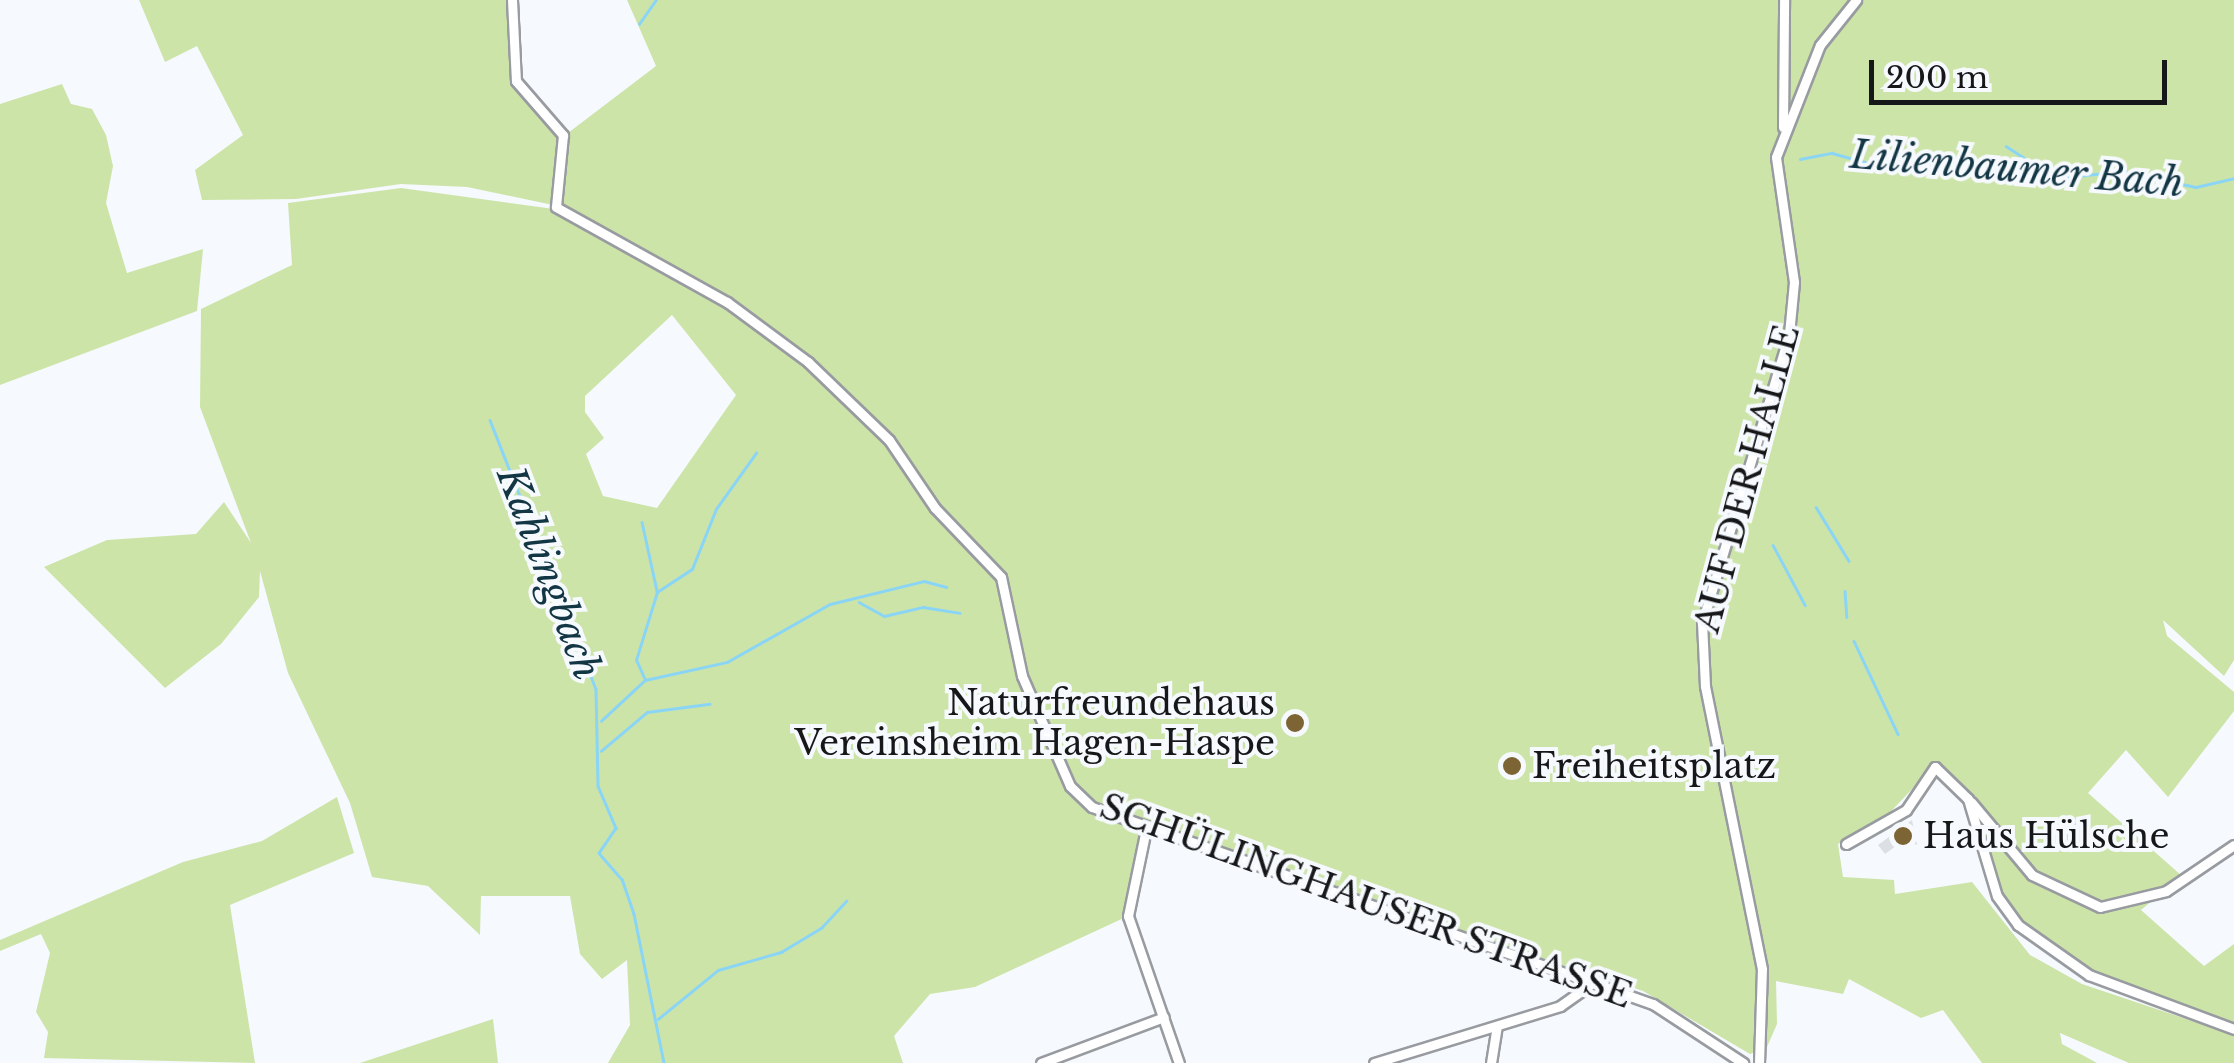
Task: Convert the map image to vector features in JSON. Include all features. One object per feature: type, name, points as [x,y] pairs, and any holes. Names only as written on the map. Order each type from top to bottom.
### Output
[{"type":"street","name":"SCHÜLINGHAUSER STRASSE","points":[[512,0],[516,81],[563,135],[556,207],[726,302],[869,418],[935,508],[1001,578],[1012,649],[1070,786],[1092,807],[1146,830],[1653,1004],[1742,1061]]},
{"type":"street","name":"AUF DER HALLE","points":[[1784,0],[1784,130]]},
{"type":"street","name":"AUF DER HALLE","points":[[1759,1063],[1762,969],[1701,652],[1710,588],[1789,334],[1794,282],[1776,158],[1820,46],[1856,0]]},
{"type":"street","points":[[1846,844],[1906,810],[1935,767],[1967,796],[2032,875],[2100,907],[2166,891],[2234,846]]},
{"type":"street","points":[[1967,796],[1997,896],[2018,926],[2088,975],[2234,1029]]},
{"type":"street","points":[[1146,830],[1126,901],[1179,1063]]},
{"type":"street","points":[[1374,1063],[1578,999],[1594,982]]},
{"type":"street","points":[[1041,1063],[1164,1018]]},
{"type":"street","points":[[1492,1063],[1497,1027]]},
{"type":"green space","points":[[139,0],[509,0],[513,82],[561,136],[553,205],[467,187],[401,184],[296,199],[202,200],[195,170],[243,135],[197,46],[165,62]]},
{"type":"green space","points":[[627,0],[2234,0],[2234,660],[2224,676],[2163,620],[2167,636],[2234,692],[2234,711],[2168,797],[2126,750],[2088,793],[2182,876],[2141,910],[2204,966],[2234,944],[2234,1027],[2066,959],[2006,910],[1972,798],[1946,769],[1914,787],[1879,824],[1838,844],[1843,877],[1894,880],[1895,894],[1972,882],[2030,955],[2082,984],[2234,1035],[2234,1063],[2129,1063],[2060,1033],[2062,1044],[2097,1063],[1982,1063],[1943,1010],[1921,1018],[1849,979],[1843,994],[1776,981],[1777,1024],[1767,1047],[1750,1054],[1643,991],[1146,830],[1128,916],[975,987],[930,994],[894,1036],[903,1063],[608,1063],[630,1025],[627,960],[602,979],[580,954],[570,896],[481,896],[480,935],[428,886],[372,877],[350,803],[288,673],[260,571],[259,597],[221,644],[165,688],[44,567],[107,540],[196,534],[224,502],[251,543],[200,407],[201,309],[292,265],[288,203],[401,188],[554,209],[564,136],[656,66]],"holes":[[[672,315],[736,395],[657,508],[603,496],[586,454],[604,438],[585,412],[585,396]]]},
{"type":"green space","points":[[62,84],[71,104],[92,109],[106,135],[113,166],[106,203],[127,273],[203,249],[197,311],[0,385],[0,104]]},
{"type":"green space","points":[[337,797],[354,853],[230,905],[255,1063],[44,1058],[48,1032],[36,1012],[50,953],[41,934],[0,951],[0,940],[183,862],[262,841]]},
{"type":"green space","points":[[493,1019],[498,1063],[360,1063]]},
{"type":"building","name":"Haus Hülsche","points":[[1912,820],[1917,845],[1904,840],[1885,854],[1878,845]]},
{"type":"waterway","points":[[639,24],[656,0]]},
{"type":"waterway","points":[[2006,146],[2054,177]]},
{"type":"waterway","name":"Lilienbaumer Bach","points":[[1800,159],[1832,153],[1872,164],[1921,162],[2040,180],[2123,171],[2196,187],[2234,178]]},
{"type":"waterway","name":"Kahlingbach","points":[[490,420],[596,689],[598,786],[616,828],[599,853],[622,879],[634,914],[664,1063]]},
{"type":"waterway","points":[[601,721],[645,680],[636,660],[657,592],[692,569],[716,509],[756,453]]},
{"type":"waterway","points":[[1816,507],[1849,561]]},
{"type":"waterway","points":[[642,522],[657,591]]},
{"type":"waterway","points":[[1773,545],[1805,605]]},
{"type":"waterway","points":[[645,680],[727,662],[830,604],[924,581],[946,587]]},
{"type":"waterway","points":[[1845,591],[1847,617]]},
{"type":"waterway","points":[[859,602],[884,616],[923,607],[960,613]]},
{"type":"waterway","points":[[1854,641],[1898,734]]},
{"type":"waterway","points":[[601,751],[647,712],[709,704]]},
{"type":"waterway","points":[[658,1019],[718,970],[781,952],[821,928],[846,901]]},
{"type":"place","name":"Naturfreundehaus Vereinsheim Hagen-Haspe","points":[[1295,723]]},
{"type":"place","name":"Freiheitsplatz","points":[[1512,766]]},
{"type":"place","name":"Haus Hülsche","points":[[1903,836]]}]
